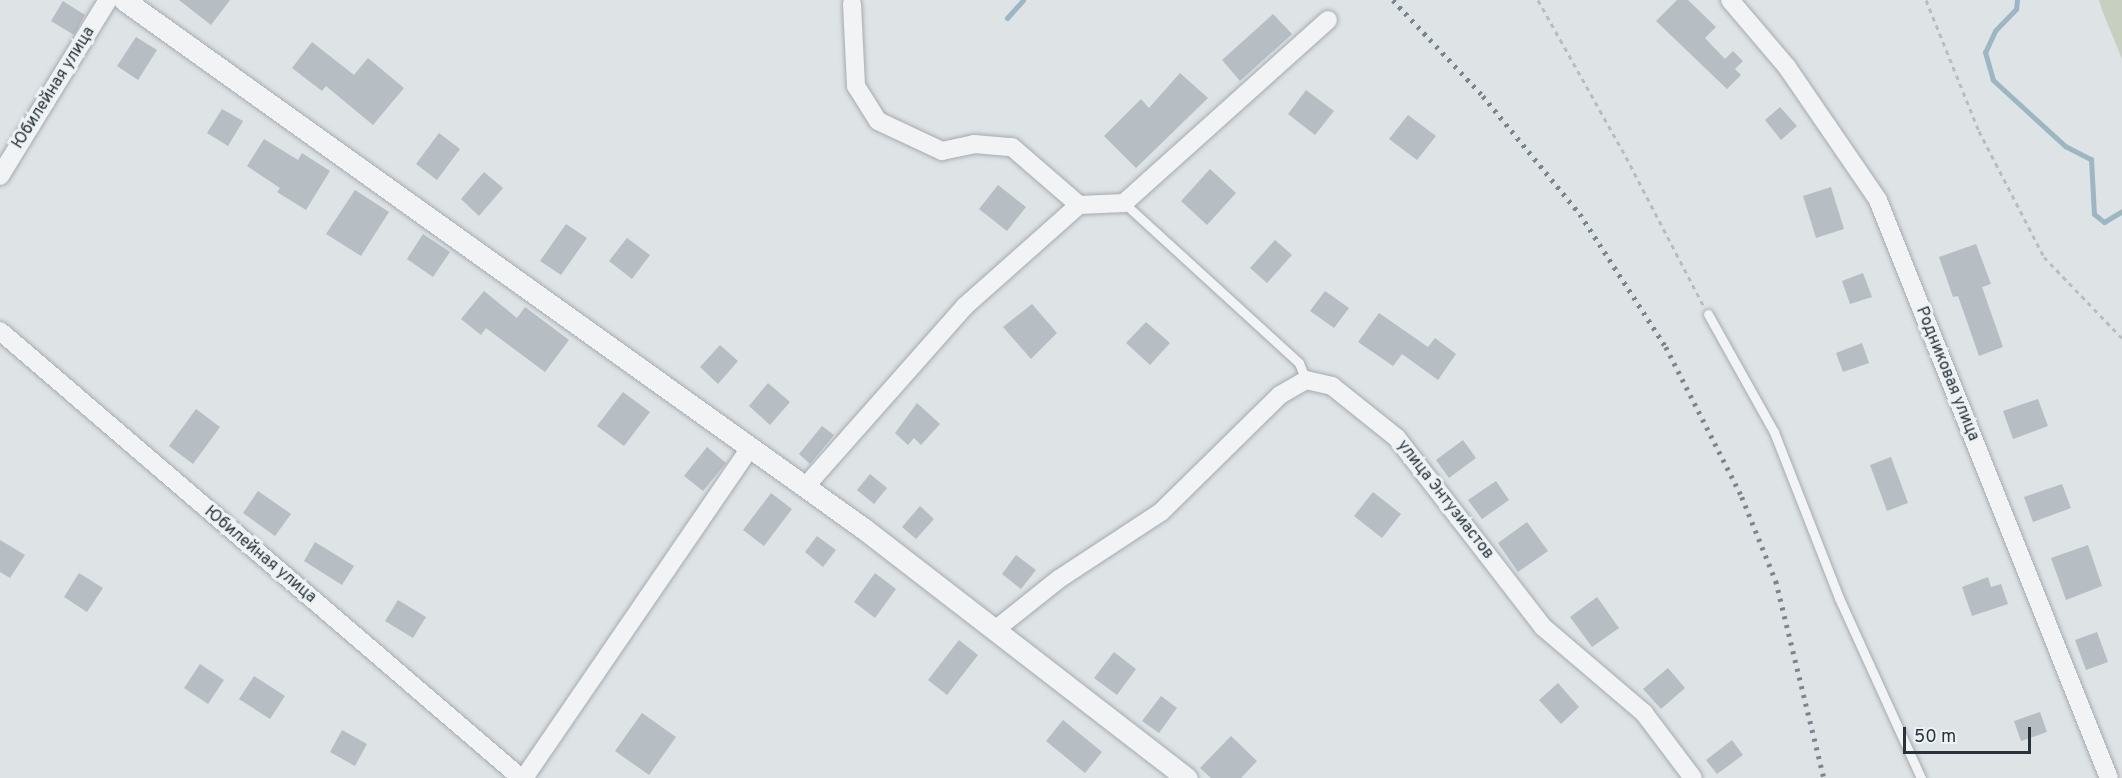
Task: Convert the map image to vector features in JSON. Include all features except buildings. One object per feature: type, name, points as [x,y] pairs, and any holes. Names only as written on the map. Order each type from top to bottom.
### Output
[{"type":"street","name":"Юбилейная улица","points":[[0,176],[108,0]]},
{"type":"street","points":[[124,0],[805,487],[1187,778]]},
{"type":"street","name":"Родниковая улица","points":[[1730,0],[1787,67],[1878,200],[2109,778]]},
{"type":"street","points":[[851,1],[855,86],[878,121],[942,151],[974,144],[1012,147],[1079,205]]},
{"type":"street","points":[[805,487],[964,307],[1079,205],[1124,203],[1328,20]]},
{"type":"street","name":"Юбилейная улица","points":[[0,331],[523,778],[750,448]]},
{"type":"street","points":[[995,630],[1059,579],[1161,512],[1280,395],[1306,380]]},
{"type":"street","name":"улица Энтузиастов","points":[[1306,380],[1332,386],[1397,438],[1544,627],[1644,713],[1693,778]]},
{"type":"lane","points":[[1124,203],[1299,363],[1306,380]]},
{"type":"lane","points":[[1708,314],[1774,432],[1839,598],[1921,778]]},
{"type":"path","points":[[1538,0],[1626,157],[1708,314]]},
{"type":"path","points":[[1926,0],[1978,131],[2044,257],[2122,338]]},
{"type":"green space","points":[[2099,0],[2122,0],[2122,59],[2102,10]]},
{"type":"waterway","points":[[1007,18],[1023,0]]},
{"type":"waterway","points":[[2017,0],[2016,9],[1995,31],[1985,52],[1993,80],[2065,146],[2091,159],[2094,214],[2104,222],[2122,211]]},
{"type":"railway","points":[[1393,0],[1483,96],[1580,214],[1666,347],[1742,497],[1776,581],[1824,778]]}]
